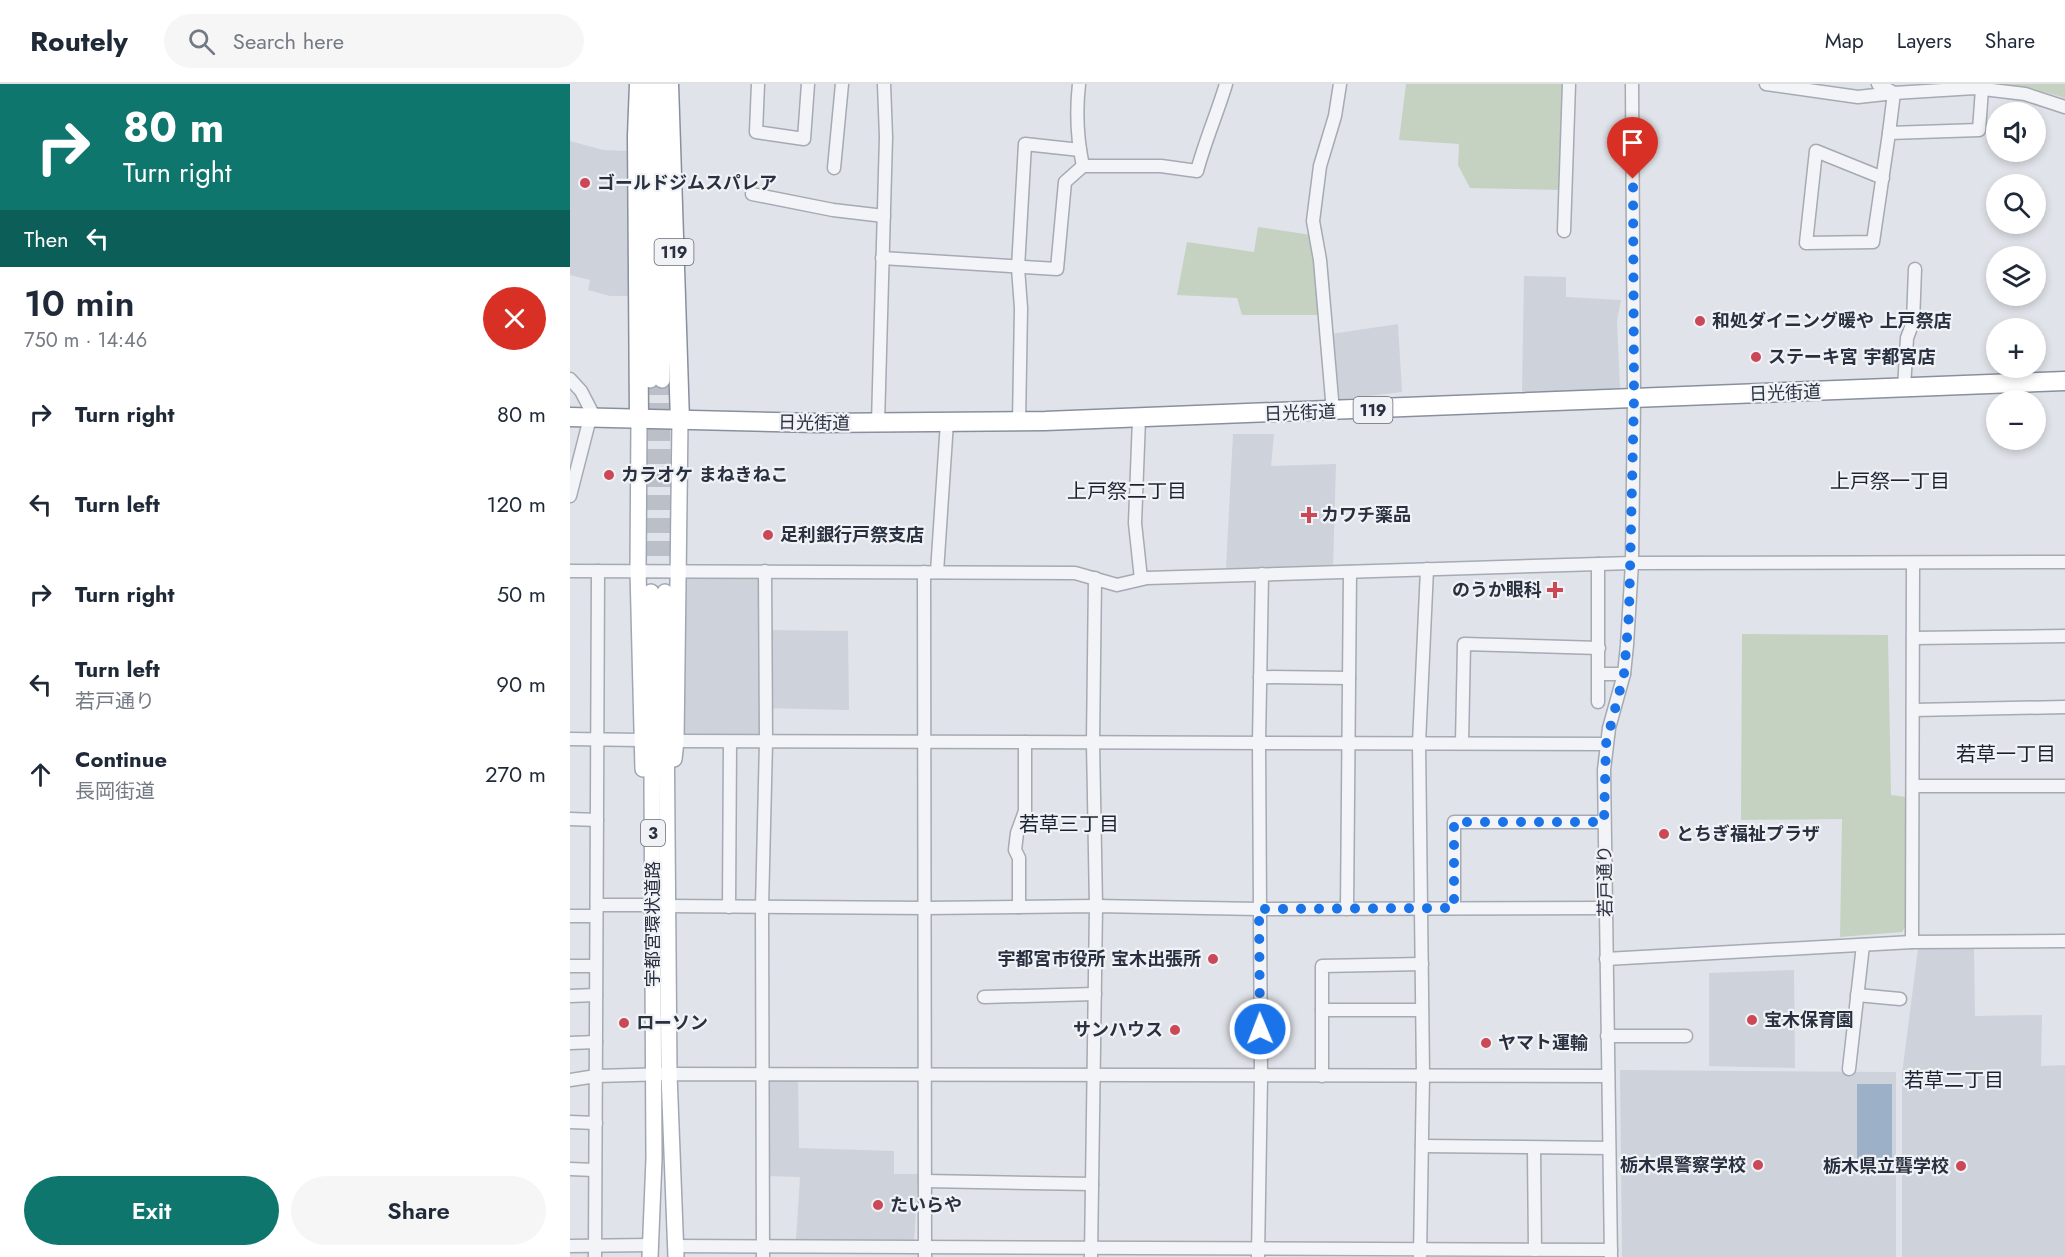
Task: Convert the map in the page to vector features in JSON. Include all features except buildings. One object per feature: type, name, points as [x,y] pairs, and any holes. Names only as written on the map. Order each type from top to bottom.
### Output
[{"type":"highway","name":"119","points":[[639,84],[637,148],[639,420]]},
{"type":"highway","name":"119","points":[[669,84],[680,421]]},
{"type":"highway","name":"日光街道","points":[[570,417],[680,421],[1019,422],[2065,381]]},
{"type":"main road","points":[[647,84],[656,380],[660,84]]},
{"type":"main road","name":"3","points":[[639,420],[638,571],[641,740],[644,781],[653,813]]},
{"type":"main road","name":"3","points":[[666,789],[672,772],[676,741],[680,421]]},
{"type":"main road","name":"宇都宮環状道路","points":[[650,1251],[654,1159],[653,1074],[660,906],[666,789],[658,592],[653,813],[660,906],[669,1074],[676,1252]]},
{"type":"street","points":[[758,84],[756,132],[804,139],[808,84]]},
{"type":"street","points":[[834,168],[842,84]]},
{"type":"street","points":[[878,423],[886,137],[884,84]]},
{"type":"street","points":[[1079,84],[1076,104],[1083,166]]},
{"type":"street","points":[[882,258],[1057,269],[1065,182],[1083,166],[1161,166],[1197,171],[1207,135],[1218,112],[1226,84]]},
{"type":"street","points":[[1333,411],[1320,260],[1313,221],[1320,166],[1335,116],[1340,84]]},
{"type":"street","points":[[1564,231],[1569,84]]},
{"type":"street","name":"若戸通り","points":[[1611,1254],[1604,822],[1606,744],[1624,674],[1632,563],[1634,399],[1632,84]]},
{"type":"street","points":[[1766,84],[1857,97],[1972,87],[2025,94],[2065,106]]},
{"type":"street","points":[[1878,84],[1894,93]]},
{"type":"street","points":[[1889,133],[1979,130],[1972,87]]},
{"type":"street","points":[[1882,178],[1816,151],[1806,243],[1873,243],[1894,93]]},
{"type":"street","points":[[1019,422],[1021,308],[1018,268],[1025,144],[1080,150]]},
{"type":"street","points":[[752,194],[833,210],[884,216]]},
{"type":"street","points":[[1904,388],[1907,338],[1912,322],[1916,269]]},
{"type":"street","points":[[570,379],[581,392],[592,418],[570,496]]},
{"type":"street","points":[[1139,419],[1135,523],[1141,579]]},
{"type":"street","points":[[925,1252],[926,742],[931,572],[947,422]]},
{"type":"street","points":[[570,570],[1075,573],[1117,585],[1141,579],[1632,563],[2065,562]]},
{"type":"street","points":[[1912,942],[1913,563]]},
{"type":"street","points":[[1598,564],[1598,702]]},
{"type":"street","points":[[1420,1253],[1423,1076],[1419,743],[1427,569]]},
{"type":"street","points":[[595,1251],[598,570]]},
{"type":"street","points":[[763,1252],[762,907],[766,742],[765,571]]},
{"type":"street","points":[[1347,909],[1350,572]]},
{"type":"street","points":[[1258,1253],[1261,1077],[1259,742],[1262,574]]},
{"type":"street","points":[[1091,1253],[1095,1075],[1096,906],[1092,742],[1095,578]]},
{"type":"street","points":[[1913,638],[2065,636]]},
{"type":"street","points":[[1462,744],[1464,644],[1599,648]]},
{"type":"street","points":[[1599,674],[1624,674]]},
{"type":"street","points":[[1260,677],[1349,678]]},
{"type":"street","points":[[1913,710],[2065,707]]},
{"type":"street","points":[[570,739],[641,740]]},
{"type":"street","points":[[676,741],[1606,744]]},
{"type":"street","points":[[729,742],[729,907]]},
{"type":"street","points":[[1018,907],[1019,858],[1015,850],[1017,833],[1025,811],[1025,742]]},
{"type":"street","points":[[1913,786],[2065,786]]},
{"type":"street","points":[[570,819],[597,819]]},
{"type":"street","points":[[1454,908],[1454,822],[1604,822]]},
{"type":"street","points":[[570,916],[596,911],[660,906],[1605,908]]},
{"type":"street","points":[[1606,959],[1912,942],[2065,941]]},
{"type":"street","points":[[1850,1069],[1863,945]]},
{"type":"street","points":[[1322,1076],[1322,966],[1422,964]]},
{"type":"street","points":[[570,966],[596,966]]},
{"type":"street","points":[[984,996],[1095,994]]},
{"type":"street","points":[[1857,994],[1900,999]]},
{"type":"street","points":[[570,996],[596,995]]},
{"type":"street","points":[[1322,1010],[1422,1010]]},
{"type":"street","points":[[1607,1036],[1686,1036]]},
{"type":"street","points":[[570,1043],[596,1042]]},
{"type":"street","points":[[570,1080],[596,1076],[653,1074],[1608,1076]]},
{"type":"street","points":[[570,1122],[596,1123]]},
{"type":"street","points":[[1422,1146],[1534,1149],[1609,1148]]},
{"type":"street","points":[[1534,1149],[1535,1250]]},
{"type":"street","points":[[570,1169],[595,1170]]},
{"type":"street","points":[[925,1181],[1092,1184]]},
{"type":"street","points":[[570,1246],[595,1251],[650,1251]]},
{"type":"street","points":[[676,1252],[1420,1253],[1535,1250],[1611,1254]]},
{"type":"shaded area","points":[[570,141],[603,150],[628,151],[629,296],[610,296],[588,290],[590,280],[570,275]]},
{"type":"shaded area","points":[[1524,276],[1566,277],[1566,297],[1621,300],[1617,321],[1620,388],[1522,393]]},
{"type":"shaded area","points":[[1398,324],[1402,392],[1335,400],[1331,334]]},
{"type":"shaded area","points":[[1233,434],[1274,434],[1271,466],[1336,464],[1333,567],[1226,568]]},
{"type":"shaded area","points":[[684,576],[762,577],[760,630],[848,631],[849,710],[762,708],[761,736],[683,734]]},
{"type":"shaded area","name":"栃木県立聾学校","points":[[1974,947],[1975,1016],[2042,1015],[2041,1066],[2065,1065],[2065,1257],[1902,1257],[1902,1074],[1918,949]]},
{"type":"shaded area","name":"宝木保育園","points":[[1794,970],[1795,1068],[1709,1066],[1709,973]]},
{"type":"shaded area","name":"栃木県警察学校","points":[[1620,1070],[1896,1072],[1896,1257],[1622,1257]]},
{"type":"shaded area","name":"たいらや","points":[[769,1079],[798,1080],[799,1148],[894,1151],[894,1174],[918,1174],[914,1242],[796,1240],[800,1177],[766,1176]]},
{"type":"green space","points":[[1406,84],[1563,84],[1564,190],[1470,188],[1458,165],[1459,144],[1399,140]]},
{"type":"green space","points":[[1988,84],[2065,84],[2065,98],[2048,93]]},
{"type":"green space","points":[[1258,227],[1311,235],[1319,315],[1242,315],[1237,298],[1177,295],[1187,242],[1254,252]]},
{"type":"green space","points":[[1742,634],[1888,635],[1891,795],[1906,797],[1906,925],[1902,932],[1840,937],[1842,819],[1741,820]]},
{"type":"water","points":[[1857,1084],[1892,1084],[1892,1159],[1857,1160]]},
{"type":"tunnel","points":[[650,380],[651,592]]},
{"type":"tunnel","points":[[662,380],[665,592]]},
{"type":"place","name":"ゴールドジムスパレア","points":[[585,183]]},
{"type":"place","name":"和処ダイニング暖や 上戸祭店","points":[[1700,321]]},
{"type":"place","name":"ステーキ宮 宇都宮店","points":[[1756,357]]},
{"type":"place","name":"カラオケ まねきねこ","points":[[609,475]]},
{"type":"place","name":"カワチ薬品","points":[[1309,515]]},
{"type":"place","name":"足利銀行戸祭支店","points":[[768,535]]},
{"type":"place","name":"のうか眼科","points":[[1555,590]]},
{"type":"place","name":"とちぎ福祉プラザ","points":[[1664,834]]},
{"type":"place","name":"宇都宮市役所 宝木出張所","points":[[1213,959]]},
{"type":"place","name":"宝木保育園","points":[[1752,1020]]},
{"type":"place","name":"ローソン","points":[[624,1023]]},
{"type":"place","name":"サンハウス","points":[[1175,1030]]},
{"type":"place","name":"ヤマト運輸","points":[[1486,1043]]},
{"type":"place","name":"栃木県警察学校","points":[[1758,1165]]},
{"type":"place","name":"栃木県立聾学校","points":[[1961,1166]]},
{"type":"place","name":"たいらや","points":[[878,1205]]},
{"type":"district","name":"上戸祭一丁目","points":[[1890,481]]},
{"type":"district","name":"上戸祭二丁目","points":[[1127,491]]},
{"type":"district","name":"若草一丁目","points":[[2006,754]]},
{"type":"district","name":"若草三丁目","points":[[1069,824]]},
{"type":"district","name":"若草二丁目","points":[[1954,1080]]},
{"type":"route","points":[[1260,1029],[1259,909],[1454,908],[1454,822],[1604,822],[1606,744],[1624,674],[1632,563],[1633,179]]}]
